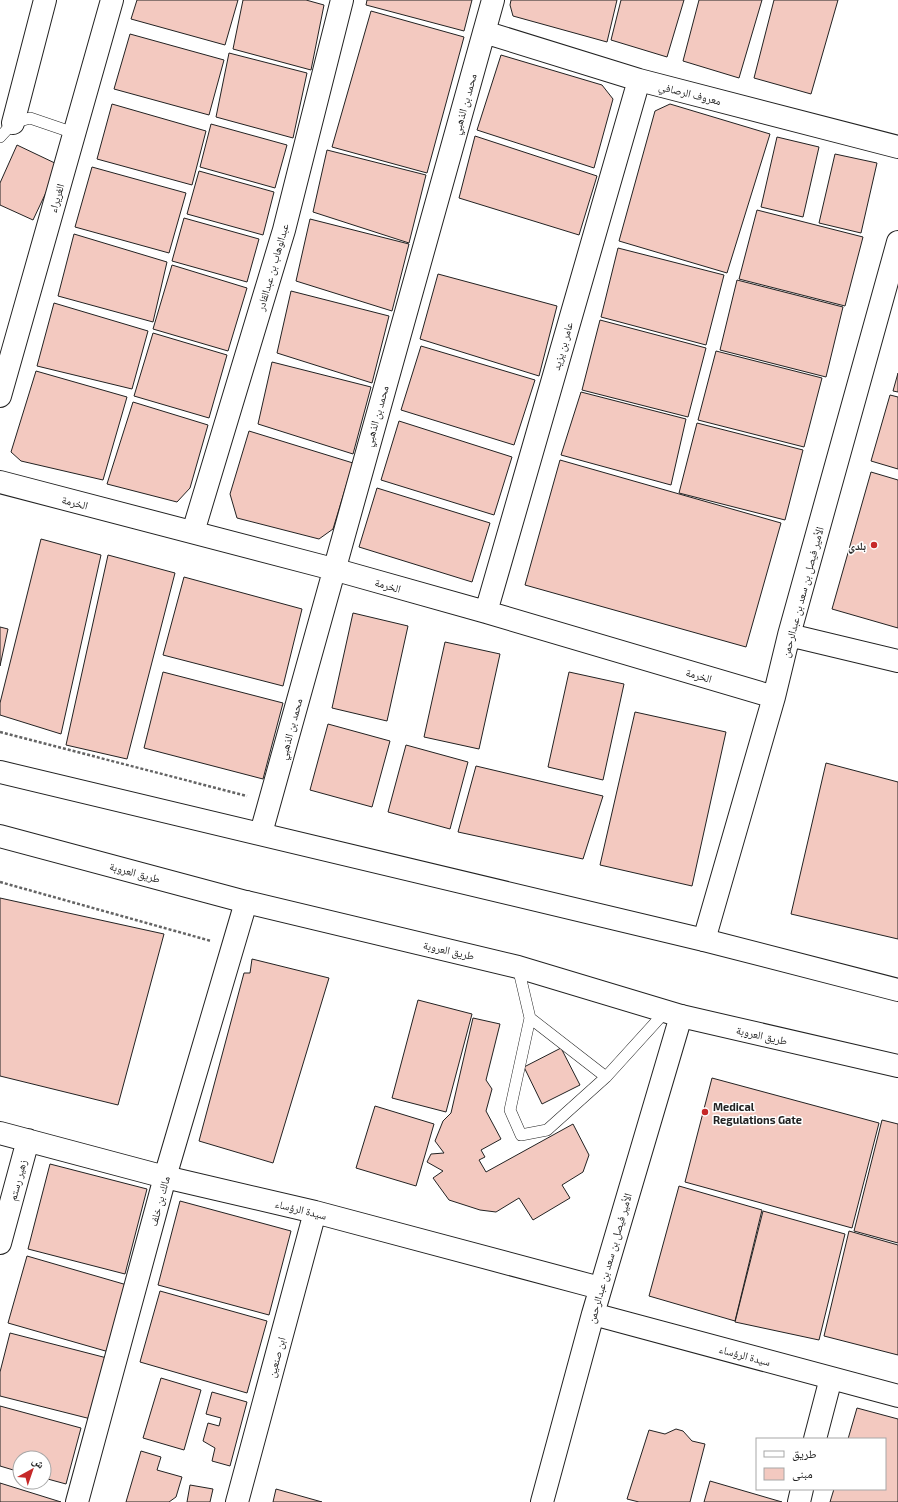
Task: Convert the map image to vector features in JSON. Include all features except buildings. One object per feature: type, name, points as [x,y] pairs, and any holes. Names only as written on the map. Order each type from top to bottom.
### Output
[{"type":"street","points":[[6,130],[45,0]]},
{"type":"street","name":"الغريراء","points":[[0,396],[112,0]]},
{"type":"street","name":"عبدالوهاب بن عبدالقادر","points":[[193,532],[284,230],[342,0]]},
{"type":"street","name":"محمد بن الذهبي","points":[[261,833],[333,569],[493,0]]},
{"type":"street","name":"معروف الرصافي","points":[[484,32],[639,80],[898,147]]},
{"type":"street","name":"عامر بن يزيد","points":[[486,612],[639,80]]},
{"type":"street","name":"الأمير فيصل بن سعد بن عبدالرحمن","points":[[704,940],[774,697],[789,635],[898,242]]},
{"type":"street","name":"الخرمة","points":[[0,482],[333,569],[486,612],[774,697]]},
{"type":"street","points":[[789,635],[898,661]]},
{"type":"street","points":[[0,772],[261,833],[704,940],[898,990]]},
{"type":"street","name":"طريق العروبة","points":[[0,836],[246,902],[518,967],[673,1014],[898,1066]]},
{"type":"street","name":"مالك بن خلف","points":[[77,1502],[166,1177],[246,902]]},
{"type":"street","name":"الأمير فيصل بن سعد بن عبدالرحمن","points":[[542,1502],[673,1014]]},
{"type":"street","name":"سيدة الرؤساء","points":[[0,1133],[166,1177],[315,1212],[600,1288]]},
{"type":"street","name":"زهير رستم","points":[[0,1243],[28,1140]]},
{"type":"street","name":"ابن صنعين","points":[[236,1502],[315,1212]]},
{"type":"street","name":"سيدة الرؤساء","points":[[593,1314],[898,1396]]},
{"type":"street","points":[[815,1438],[831,1378]]},
{"type":"street","points":[[799,1502],[802,1490]]},
{"type":"lane","points":[[6,130],[30,118],[74,134]]},
{"type":"lane","points":[[518,967],[530,1018],[510,1110],[521,1135],[547,1130],[673,1014]]},
{"type":"lane","points":[[530,1018],[606,1077]]},
{"type":"path","points":[[0,732],[270,801]]},
{"type":"path","points":[[0,882],[233,947]]},
{"type":"place","name":"بلدي","points":[[874,545]]},
{"type":"place","name":"Medical Regulations Gate","points":[[705,1112]]}]
